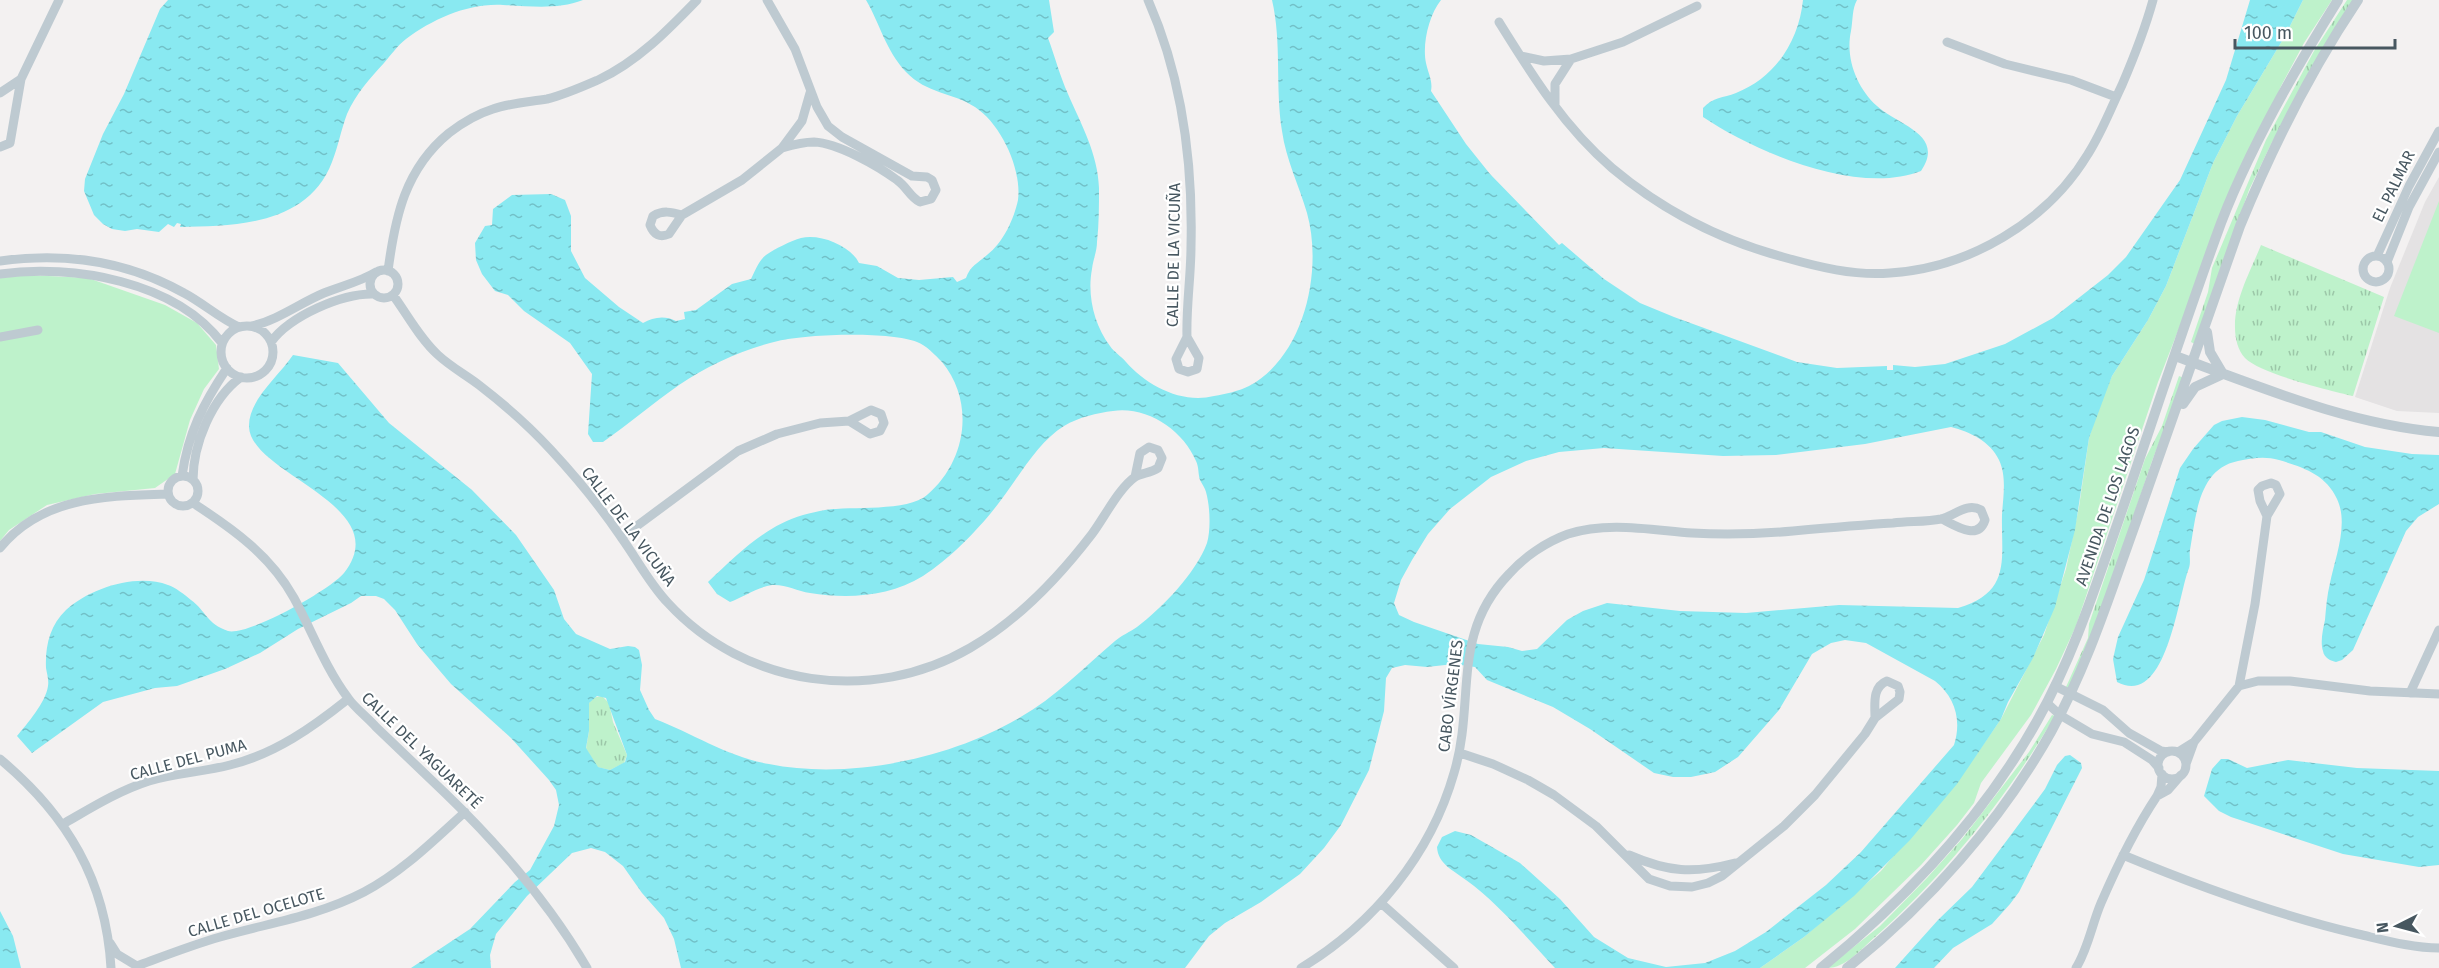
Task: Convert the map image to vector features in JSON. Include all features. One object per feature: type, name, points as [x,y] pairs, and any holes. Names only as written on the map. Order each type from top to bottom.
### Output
[{"type":"street","points":[[0,147],[10,142],[21,80],[59,0]]},
{"type":"street","points":[[388,271],[397,214],[405,189],[415,171],[440,141],[483,112],[550,98],[601,79],[623,67],[646,50],[697,0]]},
{"type":"street","points":[[768,0],[795,49],[820,113],[828,126],[842,137],[912,176],[921,175],[932,180],[936,190],[931,200],[920,202],[910,196],[906,188],[882,171],[843,151],[822,143],[801,143],[782,148]]},
{"type":"street","name":"CALLE DE LA VICUÑA","points":[[1148,0],[1178,92],[1185,134],[1192,198],[1187,337]]},
{"type":"street","points":[[1499,22],[1555,108],[1612,168],[1645,193],[1714,233],[1760,251],[1806,264],[1852,272],[1889,274],[1932,266],[1963,257],[2005,237],[2029,220],[2064,185],[2088,155],[2116,97],[2135,55],[2153,0]]},
{"type":"street","name":"AVENIDA DE LOS LAGOS","points":[[1821,968],[1871,926],[1944,852],[2000,780],[2047,704],[2083,622],[2222,220],[2286,91],[2338,0]]},
{"type":"street","name":"AVENIDA DE LOS LAGOS","points":[[1847,968],[1899,923],[1973,843],[2010,795],[2060,715],[2096,638],[2240,226],[2262,174],[2324,57],[2358,0]]},
{"type":"street","points":[[1521,56],[1544,61],[1572,59],[1623,42],[1697,6]]},
{"type":"street","points":[[1947,42],[2005,64],[2072,80],[2116,97]]},
{"type":"street","points":[[1555,108],[1554,84],[1572,59]]},
{"type":"street","points":[[0,93],[21,80]]},
{"type":"street","points":[[682,214],[742,180],[782,148],[802,121],[809,101],[810,88]]},
{"type":"street","points":[[822,143],[827,135],[828,126]]},
{"type":"street","name":"EL PALMAR","points":[[2439,131],[2409,186],[2377,256],[2369,258],[2364,264],[2364,272],[2368,279],[2376,282],[2384,278],[2389,271],[2387,262],[2409,207],[2439,152]]},
{"type":"street","points":[[906,188],[908,179],[912,176]]},
{"type":"street","points":[[2377,256],[2387,262]]},
{"type":"street","points":[[0,261],[33,257],[71,257],[136,271],[183,292],[225,321],[239,327]]},
{"type":"street","points":[[0,274],[32,271],[70,272],[128,284],[183,308],[206,325],[222,343],[223,361],[227,369],[241,377]]},
{"type":"street","points":[[222,343],[232,330],[269,321],[324,293],[368,278],[376,272],[388,271],[395,276],[398,284],[393,295],[381,298],[374,294],[355,295],[315,310],[290,323],[277,333],[271,342]]},
{"type":"street","points":[[374,294],[370,283],[376,272]]},
{"type":"street","name":"CALLE DE LA VICUÑA","points":[[393,295],[438,356],[495,397],[550,448],[622,537],[649,581],[669,604],[690,624],[737,655],[760,666],[790,675],[814,680],[871,681],[924,669],[971,647],[993,632],[1057,575],[1135,477]]},
{"type":"street","points":[[2211,309],[2206,337],[2223,374]]},
{"type":"street","points":[[193,480],[195,456],[204,431],[223,393],[241,377],[257,375],[269,365],[272,358],[271,342],[266,335],[252,326]]},
{"type":"street","points":[[0,338],[38,330]]},
{"type":"street","points":[[2175,357],[2315,407],[2364,421],[2439,432]]},
{"type":"street","points":[[182,476],[193,480],[198,494],[193,503],[184,507],[176,505],[168,494],[170,484],[182,476],[185,455],[197,420],[205,401],[227,369]]},
{"type":"street","points":[[2168,434],[2195,387],[2223,374]]},
{"type":"street","points":[[622,537],[738,451],[777,434],[798,428],[849,422]]},
{"type":"street","points":[[0,548],[24,525],[56,507],[95,498],[168,494]]},
{"type":"street","name":"CALLE DEL YAGUARETÉ","points":[[193,503],[252,544],[269,562],[294,598],[348,699],[465,812],[518,869],[542,900],[587,968]]},
{"type":"street","points":[[2157,796],[2168,790],[2184,770],[2194,742],[2240,686],[2255,604],[2267,516]]},
{"type":"street","name":"CABO VÍRGENES","points":[[1301,968],[1333,947],[1382,904],[1431,831],[1443,805],[1460,753],[1472,635],[1478,617],[1491,596],[1515,567],[1548,544],[1577,532],[1616,528],[1743,533],[1942,519]]},
{"type":"street","points":[[2410,693],[2439,630]]},
{"type":"street","points":[[2240,686],[2271,680],[2439,694]]},
{"type":"street","points":[[2055,686],[2103,710],[2129,733],[2154,748],[2173,752],[2184,758],[2184,770]]},
{"type":"street","name":"CALLE DEL PUMA","points":[[63,824],[112,796],[148,782],[232,765],[276,748],[317,723],[348,699]]},
{"type":"street","points":[[2047,704],[2060,715],[2092,734],[2124,742],[2152,759],[2170,778],[2184,770]]},
{"type":"street","points":[[1460,753],[1510,772],[1554,795],[1578,812],[1627,854],[1649,879],[1678,887],[1692,887],[1722,876],[1736,862],[1784,826],[1815,795],[1865,734],[1875,718]]},
{"type":"street","points":[[2077,968],[2101,904],[2123,855],[2161,787],[2161,756],[2194,742]]},
{"type":"street","points":[[0,759],[36,792],[63,824],[80,851],[95,886],[110,942],[111,967]]},
{"type":"street","name":"CALLE DEL OCELOTE","points":[[110,942],[114,950],[138,967],[219,937],[308,915],[345,901],[397,871],[465,812]]},
{"type":"street","points":[[1627,854],[1672,870],[1713,868],[1736,862]]},
{"type":"street","points":[[2123,855],[2198,886],[2281,914],[2389,942],[2439,948]]},
{"type":"street","points":[[1382,904],[1454,968]]},
{"type":"street","points":[[111,967],[122,957]]},
{"type":"shaded area","points":[[2439,177],[2439,413],[2397,411],[2355,397],[2390,288],[2425,202]]},
{"type":"green space","points":[[2303,0],[2332,0],[2304,43],[2281,86],[2190,300],[2158,382],[2076,626],[2031,715],[1981,783],[1974,803],[1957,825],[1921,865],[1855,929],[1805,968],[1760,968],[1804,937],[1881,871],[1974,758],[2001,719],[2044,635],[2066,569],[2079,507],[2089,438],[2101,401],[2112,376],[2148,320],[2166,286],[2213,163]]},
{"type":"green space","points":[[2347,0],[2353,0],[2272,142],[2249,190],[2195,344],[2191,342],[2208,292],[2212,268],[2266,140],[2314,51]]},
{"type":"green space","points":[[2439,201],[2439,333],[2394,316]]},
{"type":"green space","points":[[2261,245],[2384,297],[2353,396],[2265,370],[2253,364],[2240,352],[2235,332],[2235,317],[2244,285]]},
{"type":"green space","points":[[28,275],[88,278],[165,305],[197,323],[216,345],[219,369],[204,389],[190,420],[175,474],[155,488],[95,494],[47,505],[9,530],[0,541],[0,278]]},
{"type":"green space","points":[[2179,376],[2184,378],[2152,461],[2095,630],[2069,689],[2066,687],[2088,638],[2089,624],[2145,459],[2162,426]]},
{"type":"green space","points":[[602,696],[609,703],[613,722],[627,755],[624,763],[610,770],[597,767],[586,749],[589,731],[589,703],[592,698]]},
{"type":"green space","points":[[2052,715],[2055,716],[2016,776],[1951,861],[1859,952],[1841,965],[1827,968],[1880,926],[1962,839],[2029,752]]},
{"type":"water","points":[[168,0],[583,0],[553,6],[490,5],[477,7],[439,19],[406,39],[354,100],[347,114],[332,162],[321,183],[306,199],[288,210],[246,223],[180,227],[181,224],[177,223],[174,227],[168,224],[159,232],[112,229],[94,215],[84,191],[85,179],[160,9]]},
{"type":"water","points":[[866,0],[1049,0],[1054,32],[1048,38],[1065,87],[1088,140],[1098,175],[1098,228],[1090,289],[1096,319],[1104,338],[1112,348],[1144,379],[1178,395],[1202,398],[1249,386],[1268,372],[1284,354],[1296,333],[1305,310],[1310,285],[1313,260],[1311,236],[1307,213],[1282,131],[1277,32],[1272,0],[1441,0],[1433,14],[1426,39],[1425,55],[1431,80],[1431,91],[1466,144],[1490,174],[1559,245],[1562,243],[1604,279],[1640,303],[1674,317],[1797,362],[1837,368],[1887,366],[1887,370],[1893,370],[1893,365],[1915,367],[1945,364],[2005,344],[2053,318],[2108,275],[2126,257],[2180,180],[2226,80],[2250,0],[2303,0],[2213,163],[2166,286],[2148,320],[2112,376],[2089,438],[2075,530],[2055,607],[2033,658],[2001,719],[1957,784],[1910,840],[1854,896],[1804,937],[1760,968],[1555,968],[1490,900],[1443,862],[1437,847],[1442,837],[1455,831],[1471,835],[1520,863],[1560,899],[1594,937],[1628,958],[1666,967],[1705,963],[1735,951],[1766,932],[1826,885],[1861,852],[1954,745],[1957,718],[1952,702],[1942,687],[1866,643],[1845,640],[1831,643],[1812,654],[1779,710],[1738,757],[1715,772],[1691,777],[1673,777],[1654,773],[1590,729],[1553,707],[1487,680],[1475,667],[1454,664],[1427,667],[1405,665],[1392,668],[1386,678],[1384,711],[1369,770],[1341,825],[1300,874],[1209,936],[1185,968],[681,968],[674,939],[664,918],[623,866],[605,852],[591,848],[572,853],[527,896],[496,934],[490,955],[491,968],[411,968],[470,929],[515,882],[530,870],[554,826],[559,805],[556,790],[549,780],[511,738],[451,684],[417,644],[395,610],[384,599],[376,596],[361,596],[298,629],[260,653],[225,669],[177,686],[155,688],[103,702],[32,753],[17,736],[36,713],[47,692],[46,652],[52,629],[66,610],[88,595],[128,582],[156,582],[180,591],[196,604],[215,625],[228,631],[238,631],[288,610],[323,590],[344,573],[355,549],[352,528],[338,510],[317,492],[272,460],[256,444],[249,427],[253,407],[293,355],[338,363],[389,423],[472,490],[516,535],[554,590],[564,619],[576,634],[610,649],[628,646],[639,650],[642,665],[640,690],[655,719],[725,751],[754,761],[800,768],[865,767],[930,755],[962,745],[1032,710],[1057,692],[1118,639],[1147,619],[1187,578],[1195,566],[1207,543],[1209,524],[1206,492],[1200,480],[1197,463],[1182,439],[1173,430],[1151,416],[1126,410],[1113,411],[1088,416],[1064,426],[1038,450],[975,531],[934,569],[910,583],[882,592],[853,596],[824,595],[772,585],[730,602],[717,594],[708,582],[752,542],[776,526],[822,510],[907,504],[927,495],[940,481],[951,466],[962,431],[959,395],[942,362],[920,343],[888,336],[828,335],[778,341],[739,353],[714,364],[669,392],[603,442],[593,442],[588,434],[592,374],[570,343],[524,311],[508,295],[495,291],[482,274],[476,260],[475,243],[485,226],[492,225],[493,209],[512,195],[551,194],[565,200],[571,216],[571,251],[585,278],[619,307],[643,323],[659,318],[676,321],[685,319],[684,312],[696,310],[732,284],[751,279],[766,255],[801,238],[817,237],[834,242],[849,251],[859,263],[877,266],[898,278],[919,280],[953,277],[957,282],[966,278],[972,268],[998,244],[1011,223],[1018,200],[1017,175],[1013,161],[993,124],[975,107],[922,85],[906,72],[888,46]],"holes":[[[1951,427],[1985,443],[1999,460],[2004,480],[2000,572],[1988,593],[1958,608],[1839,605],[1746,613],[1680,611],[1607,603],[1583,611],[1567,620],[1537,649],[1522,651],[1478,644],[1414,622],[1399,615],[1394,603],[1401,580],[1412,560],[1428,534],[1450,509],[1491,477],[1526,461],[1559,452],[1604,448],[1723,456],[1776,455],[1865,444]],[[597,696],[606,698],[627,755],[625,762],[610,770],[598,767],[586,748],[589,731],[589,703]]]},
{"type":"water","points":[[1803,0],[1857,0],[1853,11],[1850,41],[1854,72],[1870,99],[1877,106],[1923,139],[1927,148],[1927,158],[1921,171],[1896,177],[1868,178],[1838,174],[1778,156],[1750,144],[1703,117],[1703,108],[1711,102],[1750,86],[1773,68],[1783,56],[1796,30]]},
{"type":"water","points":[[2242,417],[2265,420],[2309,432],[2321,432],[2365,447],[2412,454],[2439,455],[2439,504],[2418,517],[2406,531],[2353,650],[2342,660],[2336,662],[2325,656],[2322,644],[2328,592],[2338,552],[2342,519],[2332,490],[2327,483],[2312,473],[2274,459],[2248,459],[2225,466],[2214,474],[2201,496],[2194,523],[2190,566],[2175,623],[2159,665],[2148,679],[2134,686],[2117,682],[2113,659],[2118,637],[2144,580],[2180,468],[2214,425]]},
{"type":"water","points":[[2070,755],[2081,763],[2082,768],[2019,892],[2010,904],[1992,924],[1953,948],[1934,968],[1895,968],[1938,920],[1972,887],[2045,789],[2057,765],[2065,756]]},
{"type":"water","points":[[2221,759],[2228,759],[2247,768],[2288,760],[2357,768],[2439,771],[2439,865],[2419,867],[2343,854],[2231,817],[2219,811],[2204,796],[2212,769]]},
{"type":"water","points":[[0,911],[13,936],[21,968],[0,968]]}]
